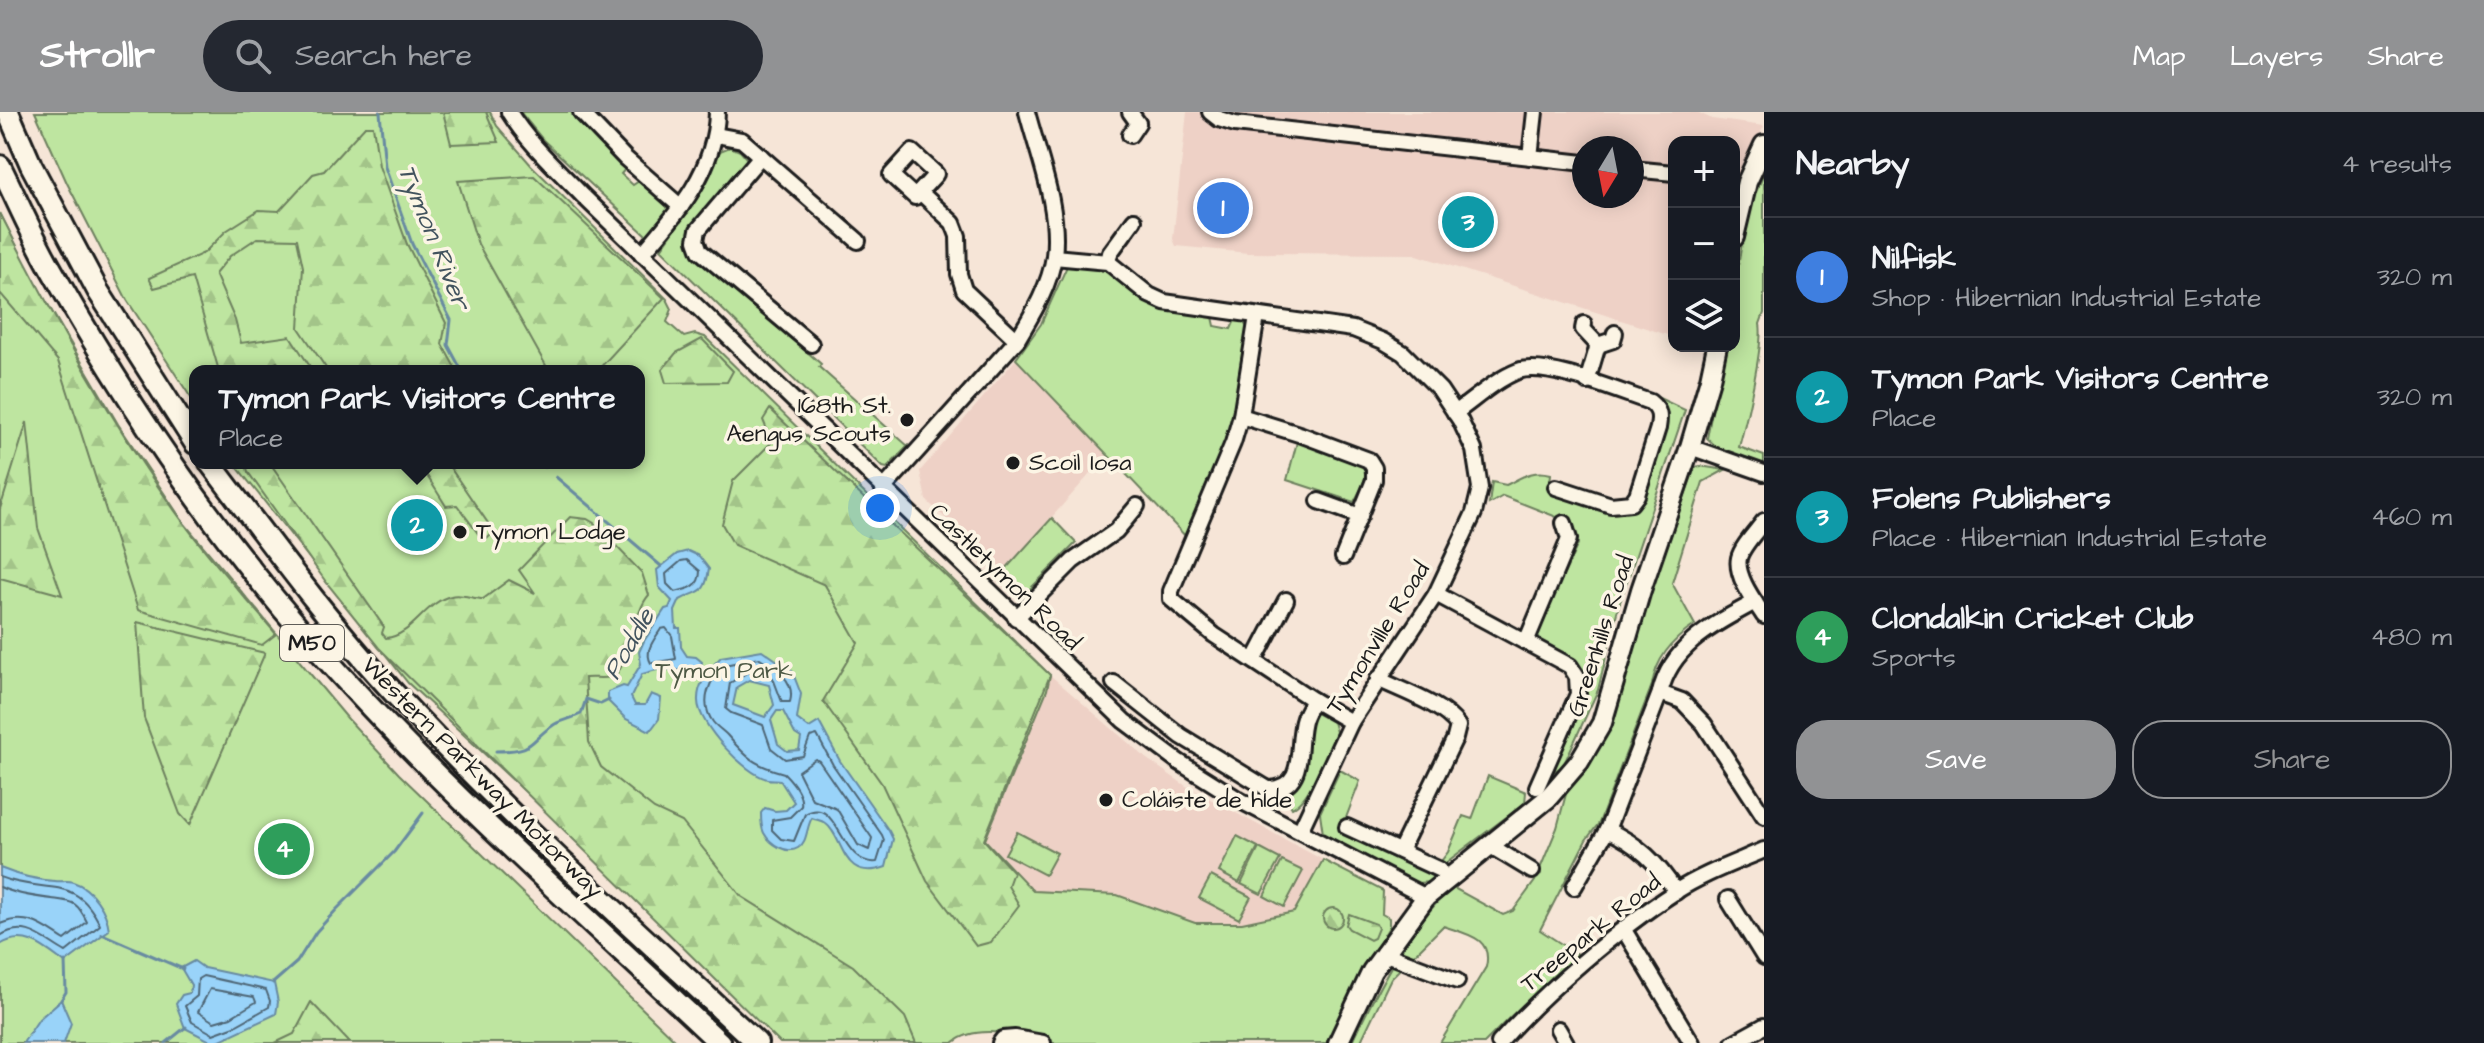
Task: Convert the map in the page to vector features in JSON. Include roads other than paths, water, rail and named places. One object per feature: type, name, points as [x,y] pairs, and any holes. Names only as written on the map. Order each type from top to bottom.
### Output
[{"type":"highway","points":[[8,112],[31,165],[98,291],[189,434]]},
{"type":"highway","name":"Western Parkway Motorway","points":[[0,166],[52,272],[92,339],[173,464],[268,590],[419,759],[720,1043]]},
{"type":"highway","name":"Western Parkway Motorway","points":[[215,469],[316,603],[395,694],[511,812],[757,1043]]},
{"type":"main road","points":[[1740,181],[1764,145]]},
{"type":"main road","name":"Greenhills Road","points":[[1338,1043],[1383,953],[1426,897],[1564,782],[1602,723],[1641,590],[1690,447],[1716,352]]},
{"type":"street","name":"Castletymon Road","points":[[509,112],[541,154],[1098,698],[1179,762],[1241,801],[1426,897]]},
{"type":"street","points":[[581,112],[625,158],[681,207]]},
{"type":"street","points":[[642,254],[701,177],[716,135],[717,112]]},
{"type":"street","points":[[883,489],[1017,340],[1033,313],[1054,257],[1054,209],[1027,112]]},
{"type":"street","points":[[1130,112],[1138,123],[1130,135]]},
{"type":"street","points":[[1210,112],[1219,119],[1235,124],[1572,162]]},
{"type":"street","points":[[1530,157],[1535,112]]},
{"type":"street","points":[[716,135],[742,140],[858,241]]},
{"type":"street","points":[[761,156],[698,230],[696,240],[700,251],[811,344]]},
{"type":"street","points":[[1644,170],[1668,172]]},
{"type":"street","points":[[920,192],[953,223],[958,236],[959,274],[964,290],[1017,340]]},
{"type":"street","points":[[1054,257],[1108,262],[1110,253],[1134,220]]},
{"type":"street","name":"Tymonville Road","points":[[1108,262],[1164,302],[1353,329],[1383,341],[1403,353],[1440,390],[1474,450],[1480,488],[1474,513],[1436,594],[1351,722],[1300,831]]},
{"type":"street","points":[[1257,316],[1241,416],[1215,492],[1171,591],[1171,599],[1214,635],[1351,722]]},
{"type":"street","points":[[1584,324],[1583,329],[1598,345]]},
{"type":"street","points":[[1598,345],[1613,340],[1615,333]]},
{"type":"street","points":[[1587,382],[1598,345]]},
{"type":"street","points":[[1455,413],[1518,371],[1538,367],[1650,402],[1658,408],[1658,428],[1637,495],[1631,503],[1611,505],[1556,487]]},
{"type":"street","points":[[1241,416],[1331,444],[1369,460],[1374,468],[1374,480],[1343,557]]},
{"type":"street","points":[[1690,447],[1764,473]]},
{"type":"street","points":[[1319,501],[1360,516]]},
{"type":"street","points":[[1016,618],[1073,561],[1116,531],[1137,506]]},
{"type":"street","points":[[1764,521],[1739,557],[1740,570],[1764,616]]},
{"type":"street","points":[[1526,642],[1569,539],[1564,523]]},
{"type":"street","points":[[1436,594],[1570,666],[1577,677],[1578,694],[1537,787]]},
{"type":"street","points":[[1254,661],[1286,600]]},
{"type":"street","points":[[1574,887],[1607,830],[1660,693],[1664,675],[1672,662],[1691,641],[1755,602]]},
{"type":"street","points":[[1378,679],[1435,707],[1454,719],[1458,726],[1400,851]]},
{"type":"street","points":[[1114,683],[1181,736],[1268,789],[1280,789],[1288,784],[1298,766],[1304,718],[1313,700]]},
{"type":"street","points":[[1660,693],[1682,701],[1704,724],[1764,816]]},
{"type":"street","points":[[1347,827],[1440,870]]},
{"type":"street","points":[[1607,830],[1627,839],[1644,852],[1660,868],[1676,892]]},
{"type":"street","points":[[1489,845],[1532,871]]},
{"type":"street","name":"Treepark Road","points":[[1499,1043],[1555,988],[1624,930],[1676,892],[1706,875],[1764,850]]},
{"type":"street","points":[[1728,899],[1764,957]]},
{"type":"street","points":[[1624,930],[1692,1043]]},
{"type":"street","points":[[1383,953],[1457,981]]},
{"type":"street","points":[[1733,1043],[1764,1026]]},
{"type":"street","points":[[1558,1029],[1566,1043]]},
{"type":"street","points":[[1000,1043],[1003,1039],[1015,1038],[1043,1043]]},
{"type":"water","points":[[688,551],[699,556],[709,569],[703,588],[680,600],[675,611],[676,628],[680,628],[681,647],[687,656],[696,657],[702,662],[701,667],[690,671],[660,669],[642,674],[631,697],[635,705],[645,705],[651,694],[661,698],[659,719],[650,731],[626,719],[608,701],[608,692],[627,687],[641,664],[639,652],[644,641],[672,601],[659,587],[657,570],[677,554]]},
{"type":"water","points":[[762,650],[792,671],[801,694],[797,719],[809,728],[819,722],[840,761],[893,839],[886,867],[871,870],[852,864],[831,830],[823,822],[812,818],[804,842],[794,850],[784,849],[767,837],[762,829],[761,813],[765,808],[786,810],[794,802],[780,780],[757,775],[735,758],[714,734],[700,711],[700,688],[721,657]],"holes":[[[749,680],[769,685],[774,705],[765,717],[733,705],[737,687]],[[777,711],[783,711],[795,734],[801,738],[799,750],[787,751],[778,744],[771,720]]]},
{"type":"water","points":[[0,868],[34,878],[71,881],[80,885],[97,901],[109,930],[65,963],[34,942],[18,939],[0,945]]},
{"type":"water","points":[[194,961],[204,968],[274,983],[278,1002],[276,1014],[214,1043],[185,1028],[176,1004],[182,995],[190,993],[191,985],[181,968]]},
{"type":"water","points":[[61,1000],[71,1023],[64,1043],[23,1043],[39,1019]]},
{"type":"waterway","name":"Tymon River","points":[[380,112],[385,167],[412,244],[451,320],[448,345],[459,365]]},
{"type":"waterway","name":"Tymon River","points":[[556,477],[661,566]]},
{"type":"waterway","name":"Poddle","points":[[496,751],[526,747],[555,724],[581,714],[586,699],[601,704],[609,700]]},
{"type":"waterway","name":"Poddle","points":[[273,983],[297,962],[316,932],[394,852],[423,813]]},
{"type":"waterway","name":"Poddle","points":[[102,934],[183,969]]},
{"type":"waterway","name":"Poddle","points":[[61,1000],[66,992],[65,962]]},
{"type":"waterway","name":"Poddle","points":[[166,1043],[186,1027]]},
{"type":"place","name":"Nilfisk","points":[[1223,208]]},
{"type":"place","name":"Folens Publishers","points":[[1468,222]]},
{"type":"place","name":"168th St. Aengus Scouts","points":[[907,420]]},
{"type":"place","name":"Scoil Iosa","points":[[1013,463]]},
{"type":"place","name":"Tymon Park Visitors Centre","points":[[417,525]]},
{"type":"place","name":"Tymon Lodge","points":[[460,532]]},
{"type":"place","name":"Coláiste de hÍde","points":[[1106,800]]},
{"type":"place","name":"Clondalkin Cricket Club","points":[[284,849]]},
{"type":"park label","name":"Tymon Park","points":[[724,671]]}]
